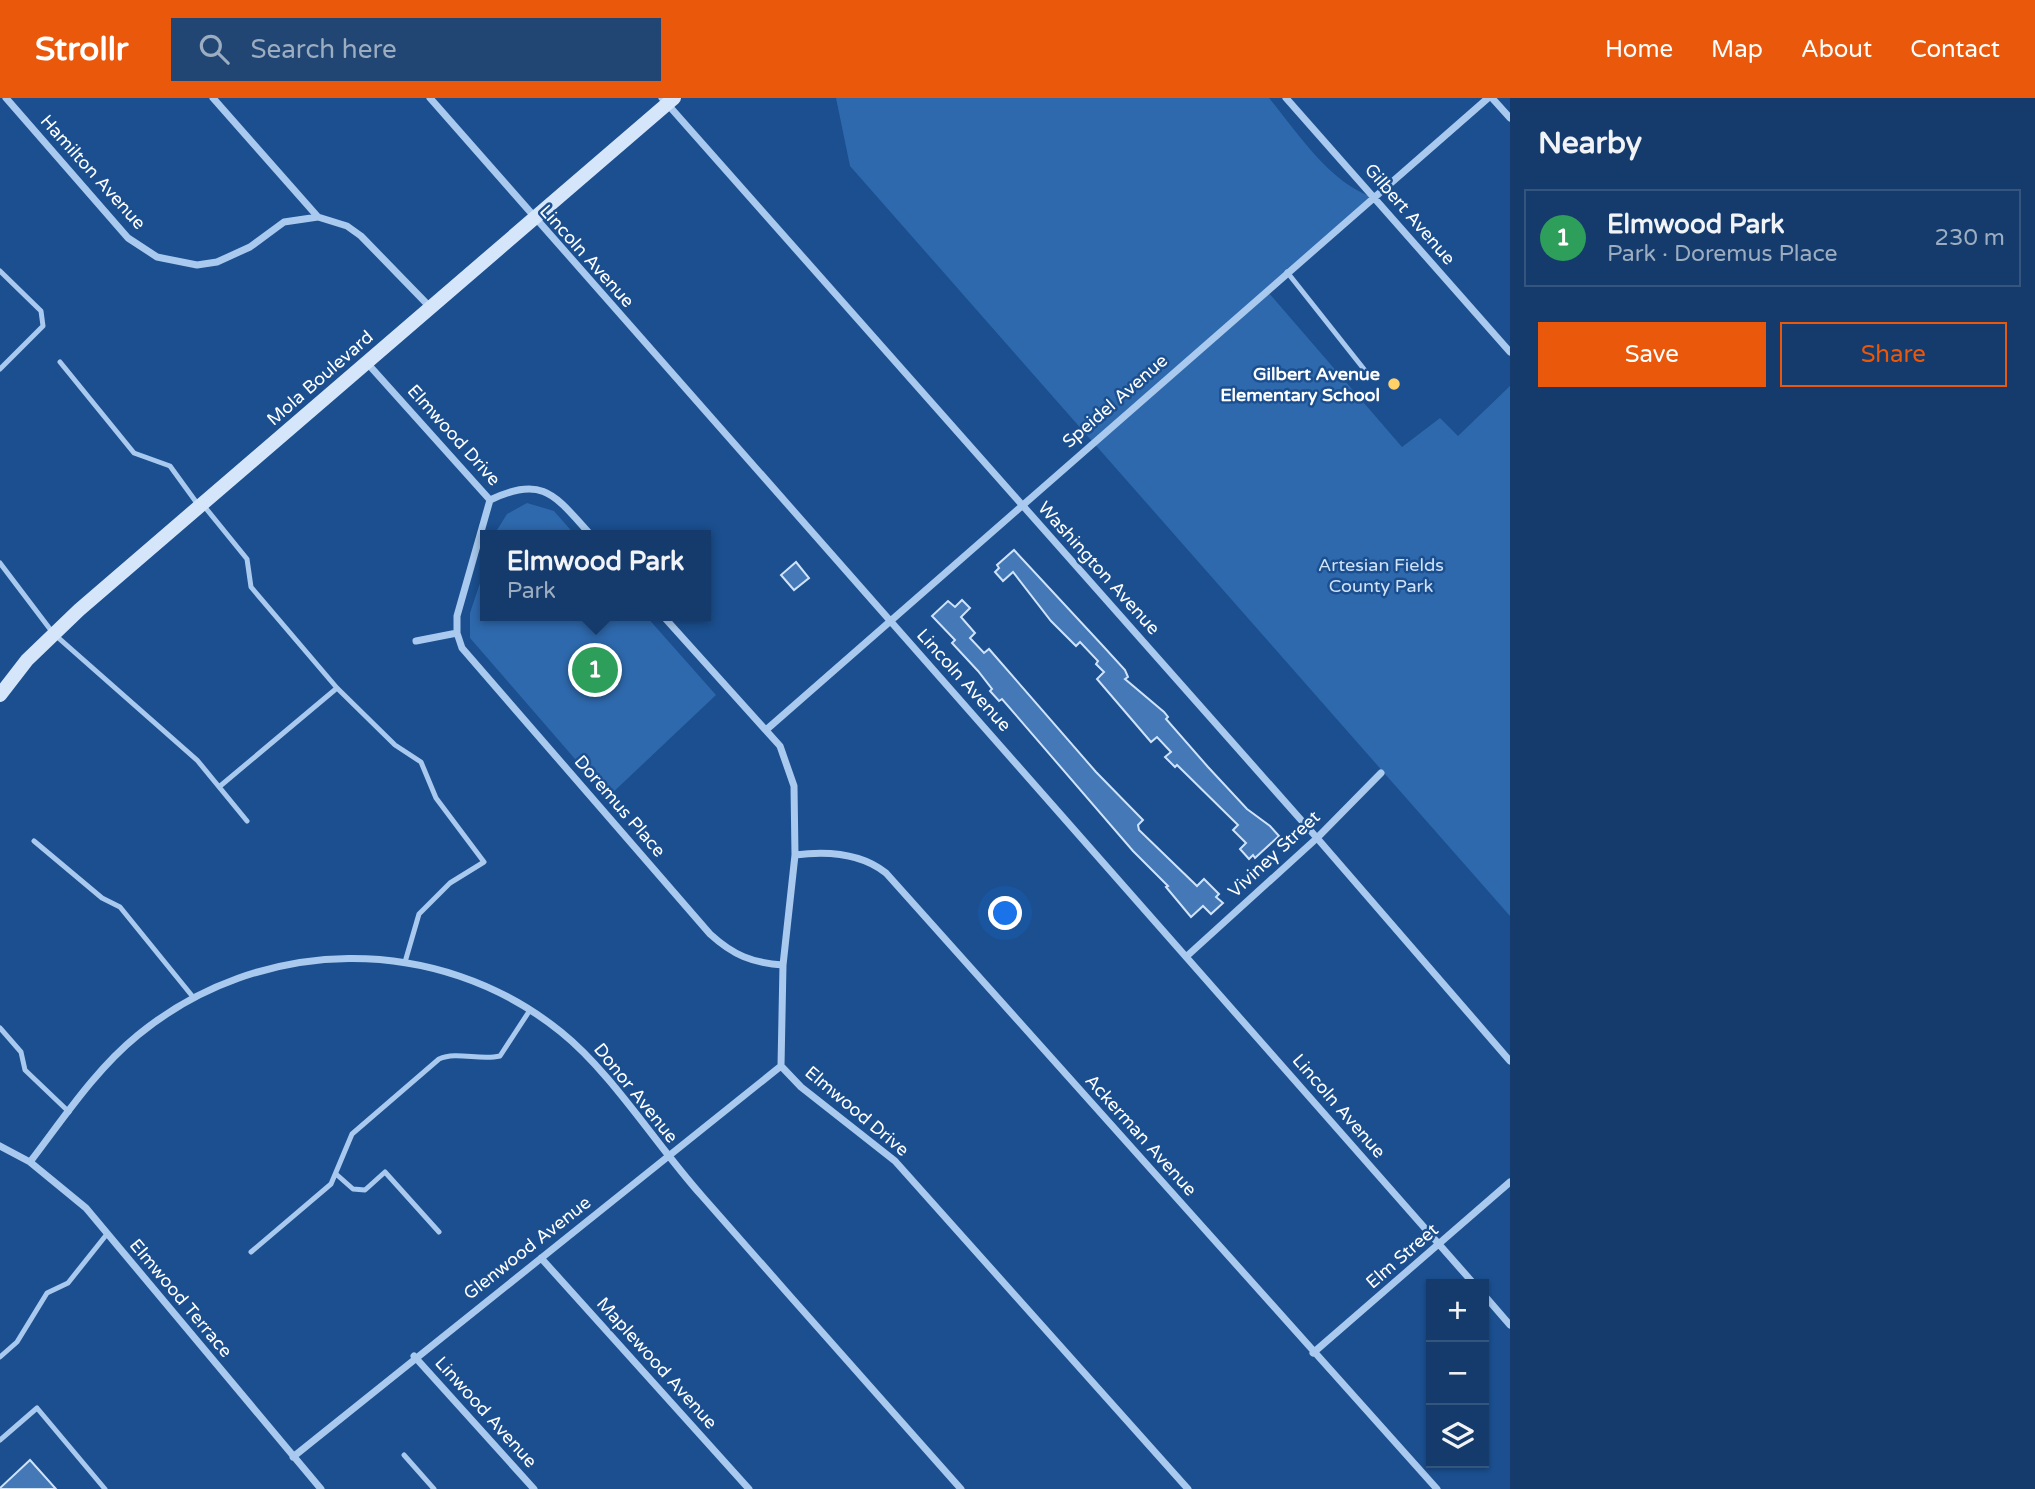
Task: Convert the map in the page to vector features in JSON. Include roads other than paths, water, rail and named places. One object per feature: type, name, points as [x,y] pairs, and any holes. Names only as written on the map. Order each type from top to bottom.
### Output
[{"type":"street","name":"Hamilton Avenue","points":[[6,98],[128,238],[157,257],[197,265],[216,262],[250,247],[284,222],[318,218]]},
{"type":"street","points":[[214,98],[318,218],[347,226],[360,236],[429,307]]},
{"type":"street","name":"Lincoln Avenue","points":[[430,98],[534,220],[1187,956],[1470,1279]]},
{"type":"street","name":"Gilbert Avenue","points":[[1286,98],[1510,352]]},
{"type":"street","points":[[1490,98],[1510,118]]},
{"type":"street","name":"Speidel Avenue","points":[[766,730],[1287,272],[1490,98]]},
{"type":"street","name":"Mola Boulevard","points":[[2,689],[53,634],[201,504],[368,364],[429,307],[534,220],[668,100]]},
{"type":"street","name":"Washington Avenue","points":[[668,100],[1510,1061]]},
{"type":"street","name":"Elmwood Drive","points":[[368,364],[490,500],[514,488],[543,490],[558,499],[586,530]]},
{"type":"street","points":[[481,530],[490,500]]},
{"type":"street","points":[[416,641],[457,633],[457,616],[480,535]]},
{"type":"street","name":"Elmwood Drive","points":[[668,621],[780,746],[794,786],[795,855],[783,965],[781,1066],[801,1087],[895,1161],[1188,1489]]},
{"type":"street","name":"Doremus Place","points":[[457,633],[462,648],[710,934],[730,952],[746,960],[783,965]]},
{"type":"street","name":"Viviney Street","points":[[1187,956],[1317,838],[1381,773]]},
{"type":"street","name":"Ackerman Avenue","points":[[795,855],[812,853],[852,856],[870,860],[886,873],[1437,1489]]},
{"type":"street","name":"Donor Avenue","points":[[30,1162],[110,1061],[135,1037],[193,997],[251,973],[285,964],[348,957],[405,962],[478,982],[530,1010],[588,1056],[667,1157],[961,1489]]},
{"type":"street","name":"Glenwood Avenue","points":[[293,1457],[414,1356],[781,1066]]},
{"type":"street","name":"Elmwood Terrace","points":[[0,1146],[30,1162],[78,1200],[321,1489]]},
{"type":"street","name":"Elm Street","points":[[1313,1353],[1510,1182]]},
{"type":"street","name":"Maplewood Avenue","points":[[541,1258],[749,1489]]},
{"type":"street","points":[[1489,1301],[1510,1325]]},
{"type":"street","name":"Linwood Avenue","points":[[414,1356],[534,1489]]},
{"type":"lane","points":[[0,271],[41,311],[43,326],[0,369]]},
{"type":"lane","points":[[1287,272],[1367,373]]},
{"type":"lane","points":[[60,362],[134,453],[170,466],[247,559],[251,587],[337,688],[395,745],[421,762],[436,798],[484,862],[450,883],[419,914],[405,962]]},
{"type":"lane","points":[[0,563],[53,634],[197,760],[247,821]]},
{"type":"lane","points":[[219,787],[337,688]]},
{"type":"lane","points":[[34,841],[102,898],[120,907],[193,997]]},
{"type":"lane","points":[[251,1252],[331,1184],[352,1134],[439,1059],[447,1055],[488,1059],[500,1056],[530,1010]]},
{"type":"lane","points":[[0,1028],[21,1052],[25,1070],[69,1112]]},
{"type":"lane","points":[[336,1174],[354,1189],[365,1190],[385,1172],[439,1232]]},
{"type":"lane","points":[[0,1357],[17,1342],[47,1293],[68,1283],[107,1234]]},
{"type":"lane","points":[[0,1440],[37,1408],[105,1489]]},
{"type":"lane","points":[[404,1455],[434,1489]]},
{"type":"place","name":"Gilbert Avenue Elementary School","points":[[1394,384]]},
{"type":"place","name":"Elmwood Park","points":[[595,670]]},
{"type":"park label","name":"Artesian Fields County Park","points":[[1381,575]]}]
